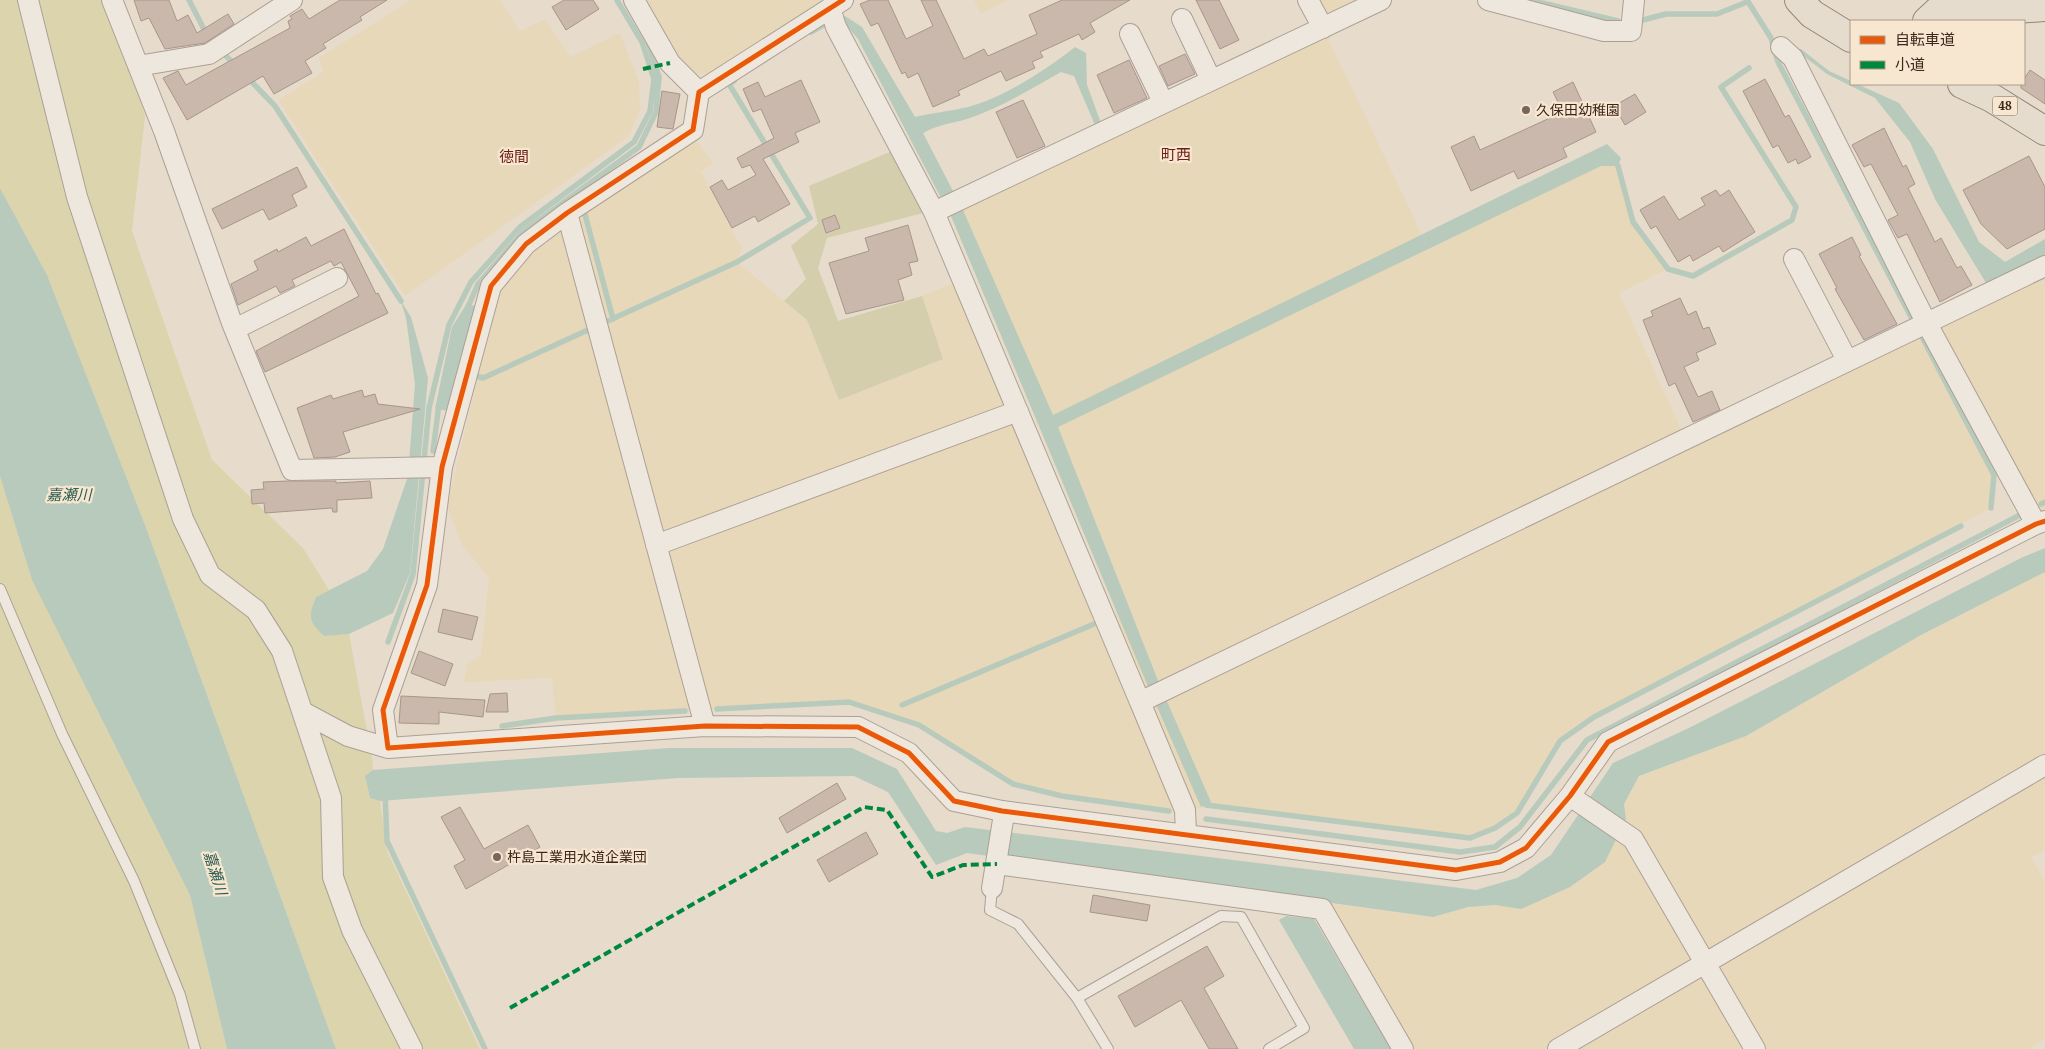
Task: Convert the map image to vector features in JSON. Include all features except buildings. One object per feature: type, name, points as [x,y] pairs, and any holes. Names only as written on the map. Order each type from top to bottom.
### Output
[{"type":"main road","points":[[1799,0],[1812,14],[1850,37]]},
{"type":"main road","points":[[1928,20],[1939,10],[1986,11],[2045,7]]},
{"type":"main road","name":"48","points":[[1964,85],[1992,98],[2045,131]]},
{"type":"street","points":[[28,0],[77,197],[183,519],[210,575],[256,610],[282,651],[331,798],[334,877],[352,930],[412,1049]]},
{"type":"street","points":[[102,0],[114,7],[138,66],[164,131],[234,329],[292,470],[435,467]]},
{"type":"street","points":[[138,66],[209,54],[292,0]]},
{"type":"street","points":[[634,0],[670,63],[699,92]]},
{"type":"street","points":[[1308,0],[1323,28]]},
{"type":"street","points":[[947,206],[1380,0]]},
{"type":"street","points":[[1488,0],[1604,31],[1630,31],[1634,0]]},
{"type":"street","points":[[699,92],[836,12],[947,206],[1018,411],[1144,700],[1185,810],[1186,833]]},
{"type":"street","points":[[1182,19],[1211,80]]},
{"type":"street","points":[[1130,34],[1163,102]]},
{"type":"street","points":[[303,712],[348,736],[388,748],[705,726],[858,727],[910,753],[954,802],[1002,816],[1186,833],[1456,870],[1500,862],[1526,848],[1570,796],[1608,742],[2041,522],[1926,322],[1793,58],[1781,46]]},
{"type":"street","points":[[388,748],[383,710],[427,585],[435,467],[467,374],[491,286],[526,244],[578,206],[693,130],[699,92]]},
{"type":"street","points":[[578,206],[597,326],[705,726]]},
{"type":"street","points":[[1794,259],[1847,360]]},
{"type":"street","points":[[1144,700],[2045,266]]},
{"type":"street","points":[[234,329],[337,278]]},
{"type":"street","points":[[656,545],[1018,411]]},
{"type":"street","points":[[1558,1049],[2045,765]]},
{"type":"street","points":[[1570,796],[1623,834],[1633,839],[1755,1049]]},
{"type":"street","points":[[992,888],[1002,816]]},
{"type":"street","points":[[997,862],[1322,909],[1403,1049]]},
{"type":"lane","points":[[0,589],[62,734],[134,881],[180,995],[195,1049]]},
{"type":"lane","points":[[992,888],[990,910],[1018,924],[1078,998],[1108,1049]]},
{"type":"lane","points":[[1078,998],[1221,916],[1241,917],[1304,1028],[1269,1049]]},
{"type":"shaded area","points":[[0,0],[112,0],[145,116],[132,231],[212,460],[303,548],[329,590],[316,597],[311,618],[312,622],[324,636],[349,634],[372,758],[373,770],[365,776],[370,798],[380,801],[387,851],[480,1049],[336,1049],[145,525],[47,275],[0,188]]},
{"type":"shaded area","points":[[411,0],[500,0],[520,31],[545,19],[570,57],[620,33],[639,82],[640,109],[629,136],[405,296],[278,100],[323,72],[319,58]]},
{"type":"shaded area","points":[[644,0],[827,0],[711,74],[688,74]]},
{"type":"shaded area","points":[[974,0],[1007,0],[981,14]]},
{"type":"shaded area","points":[[1320,0],[1354,0],[1327,13]]},
{"type":"shaded area","points":[[1323,28],[1426,243],[1609,155],[1618,166],[1633,222],[1668,269],[1619,293],[1685,438],[1916,326],[1994,475],[1991,508],[1594,717],[1560,741],[1517,813],[1495,828],[1470,838],[1211,807],[1169,811],[1062,796],[1013,784],[919,725],[849,702],[556,718],[552,678],[464,682],[467,665],[481,655],[489,578],[462,545],[447,506],[501,279],[555,227],[694,138],[713,163],[701,172],[742,248],[737,262],[807,320],[839,400],[943,359],[922,296],[958,281],[1104,616],[1117,614],[951,216],[945,207]]},
{"type":"shaded area","points":[[892,151],[923,213],[827,238],[818,268],[838,321],[922,296],[943,359],[839,400],[807,320],[784,301],[806,279],[791,246],[818,224],[809,186]]},
{"type":"shaded area","points":[[2045,273],[2045,511],[2041,512],[1939,323]]},
{"type":"shaded area","points":[[0,476],[32,580],[190,895],[227,1049],[0,1049]]},
{"type":"shaded area","points":[[2045,572],[2045,851],[2031,857],[2045,882],[2045,1039],[2028,1049],[1411,1049],[1326,903],[1433,917],[1468,907],[1495,905],[1521,909],[1626,819],[1624,804],[1639,776],[1746,736],[1921,635]]},
{"type":"water","points":[[845,16],[862,27],[915,117],[968,107],[995,97],[1038,74],[1075,47],[1086,53],[1087,85],[1101,123],[1095,125],[1074,76],[1061,72],[991,109],[967,119],[929,130],[923,133],[954,193],[941,198],[858,39],[843,21]]},
{"type":"water","points":[[1801,49],[1829,71],[1850,81],[1850,85],[1859,85],[1899,103],[1933,149],[1979,242],[2005,262],[2045,239],[2045,255],[1986,283],[1935,199],[1910,142],[1875,98],[1827,74],[1797,51]]},
{"type":"water","points":[[1607,144],[1621,158],[1618,166],[1601,166],[1058,427],[1159,683],[1211,802],[1201,807],[1147,684],[951,216],[963,210],[1053,415]]},
{"type":"water","name":"嘉瀬川","points":[[0,188],[47,275],[145,525],[336,1049],[227,1049],[190,895],[32,580],[0,476]]},
{"type":"water","points":[[401,301],[411,317],[428,378],[410,573],[393,613],[349,634],[324,636],[312,622],[311,618],[316,597],[367,571],[383,549],[408,476],[415,384],[406,318]]},
{"type":"water","points":[[467,303],[479,308],[450,411],[435,409],[452,327]]},
{"type":"water","points":[[2045,548],[2045,572],[1921,635],[1746,736],[1639,776],[1624,804],[1626,819],[1605,862],[1570,887],[1521,909],[1495,905],[1468,907],[1433,917],[967,853],[936,865],[888,792],[854,776],[678,778],[380,801],[370,798],[365,776],[373,770],[669,748],[852,748],[897,769],[936,831],[947,833],[965,827],[1476,890],[1517,878],[1551,855],[1613,763],[1689,728],[2021,558]]},
{"type":"water","points":[[1286,916],[1314,919],[1391,1049],[1354,1049],[1279,920]]},
{"type":"waterway","points":[[189,0],[210,41]]},
{"type":"waterway","points":[[388,642],[413,574],[429,408],[449,325],[471,282],[520,227],[634,142],[650,111],[654,79],[642,42],[617,0]]},
{"type":"waterway","points":[[1530,0],[1618,21]]},
{"type":"waterway","points":[[1747,0],[1771,38],[1778,62],[1911,317]]},
{"type":"waterway","points":[[1643,20],[1666,14],[1717,14],[1747,2]]},
{"type":"waterway","points":[[811,32],[825,24],[844,19]]},
{"type":"waterway","points":[[467,309],[478,284],[523,232],[639,147],[656,112],[659,77],[648,42]]},
{"type":"waterway","points":[[226,56],[235,65]]},
{"type":"waterway","points":[[1613,160],[1618,166],[1633,222],[1668,269],[1693,276],[1792,220],[1796,207],[1721,87],[1749,68]]},
{"type":"waterway","points":[[247,77],[275,106],[401,301]]},
{"type":"waterway","points":[[472,375],[483,378],[737,262],[810,218],[729,84],[734,81]]},
{"type":"waterway","points":[[583,207],[613,319]]},
{"type":"waterway","points":[[1921,335],[1994,475],[1991,508]]},
{"type":"waterway","points":[[433,451],[439,404]]},
{"type":"waterway","points":[[2041,504],[2045,502]]},
{"type":"waterway","points":[[1206,819],[1460,852],[1495,847],[1520,827],[1587,740],[2020,515]]},
{"type":"waterway","points":[[1206,805],[1470,838],[1495,828],[1517,813],[1560,741],[1594,717],[1961,526]]},
{"type":"waterway","points":[[902,705],[1094,624]]},
{"type":"waterway","points":[[717,709],[849,702],[919,725],[1013,784],[1062,796],[1169,811]]},
{"type":"waterway","points":[[502,726],[556,718],[685,711]]},
{"type":"waterway","points":[[385,794],[387,841],[485,1049]]},
{"type":"marked path","points":[[643,69],[670,63]]},
{"type":"marked path","points":[[510,1008],[864,807],[887,810],[932,877],[963,865],[997,864]]},
{"type":"cycle path","points":[[843,0],[699,92],[693,130],[567,213],[526,244],[491,286],[442,467],[427,585],[383,710],[388,748],[705,726],[858,727],[909,753],[954,801],[1002,811],[1456,870],[1500,862],[1526,848],[1570,796],[1608,742],[2045,521]]},
{"type":"place","name":"久保田幼稚園","points":[[1526,110]]},
{"type":"place","name":"杵島工業用水道企業団","points":[[497,857]]},
{"type":"district","name":"町西","points":[[1176,155]]},
{"type":"district","name":"徳間","points":[[514,157]]}]
